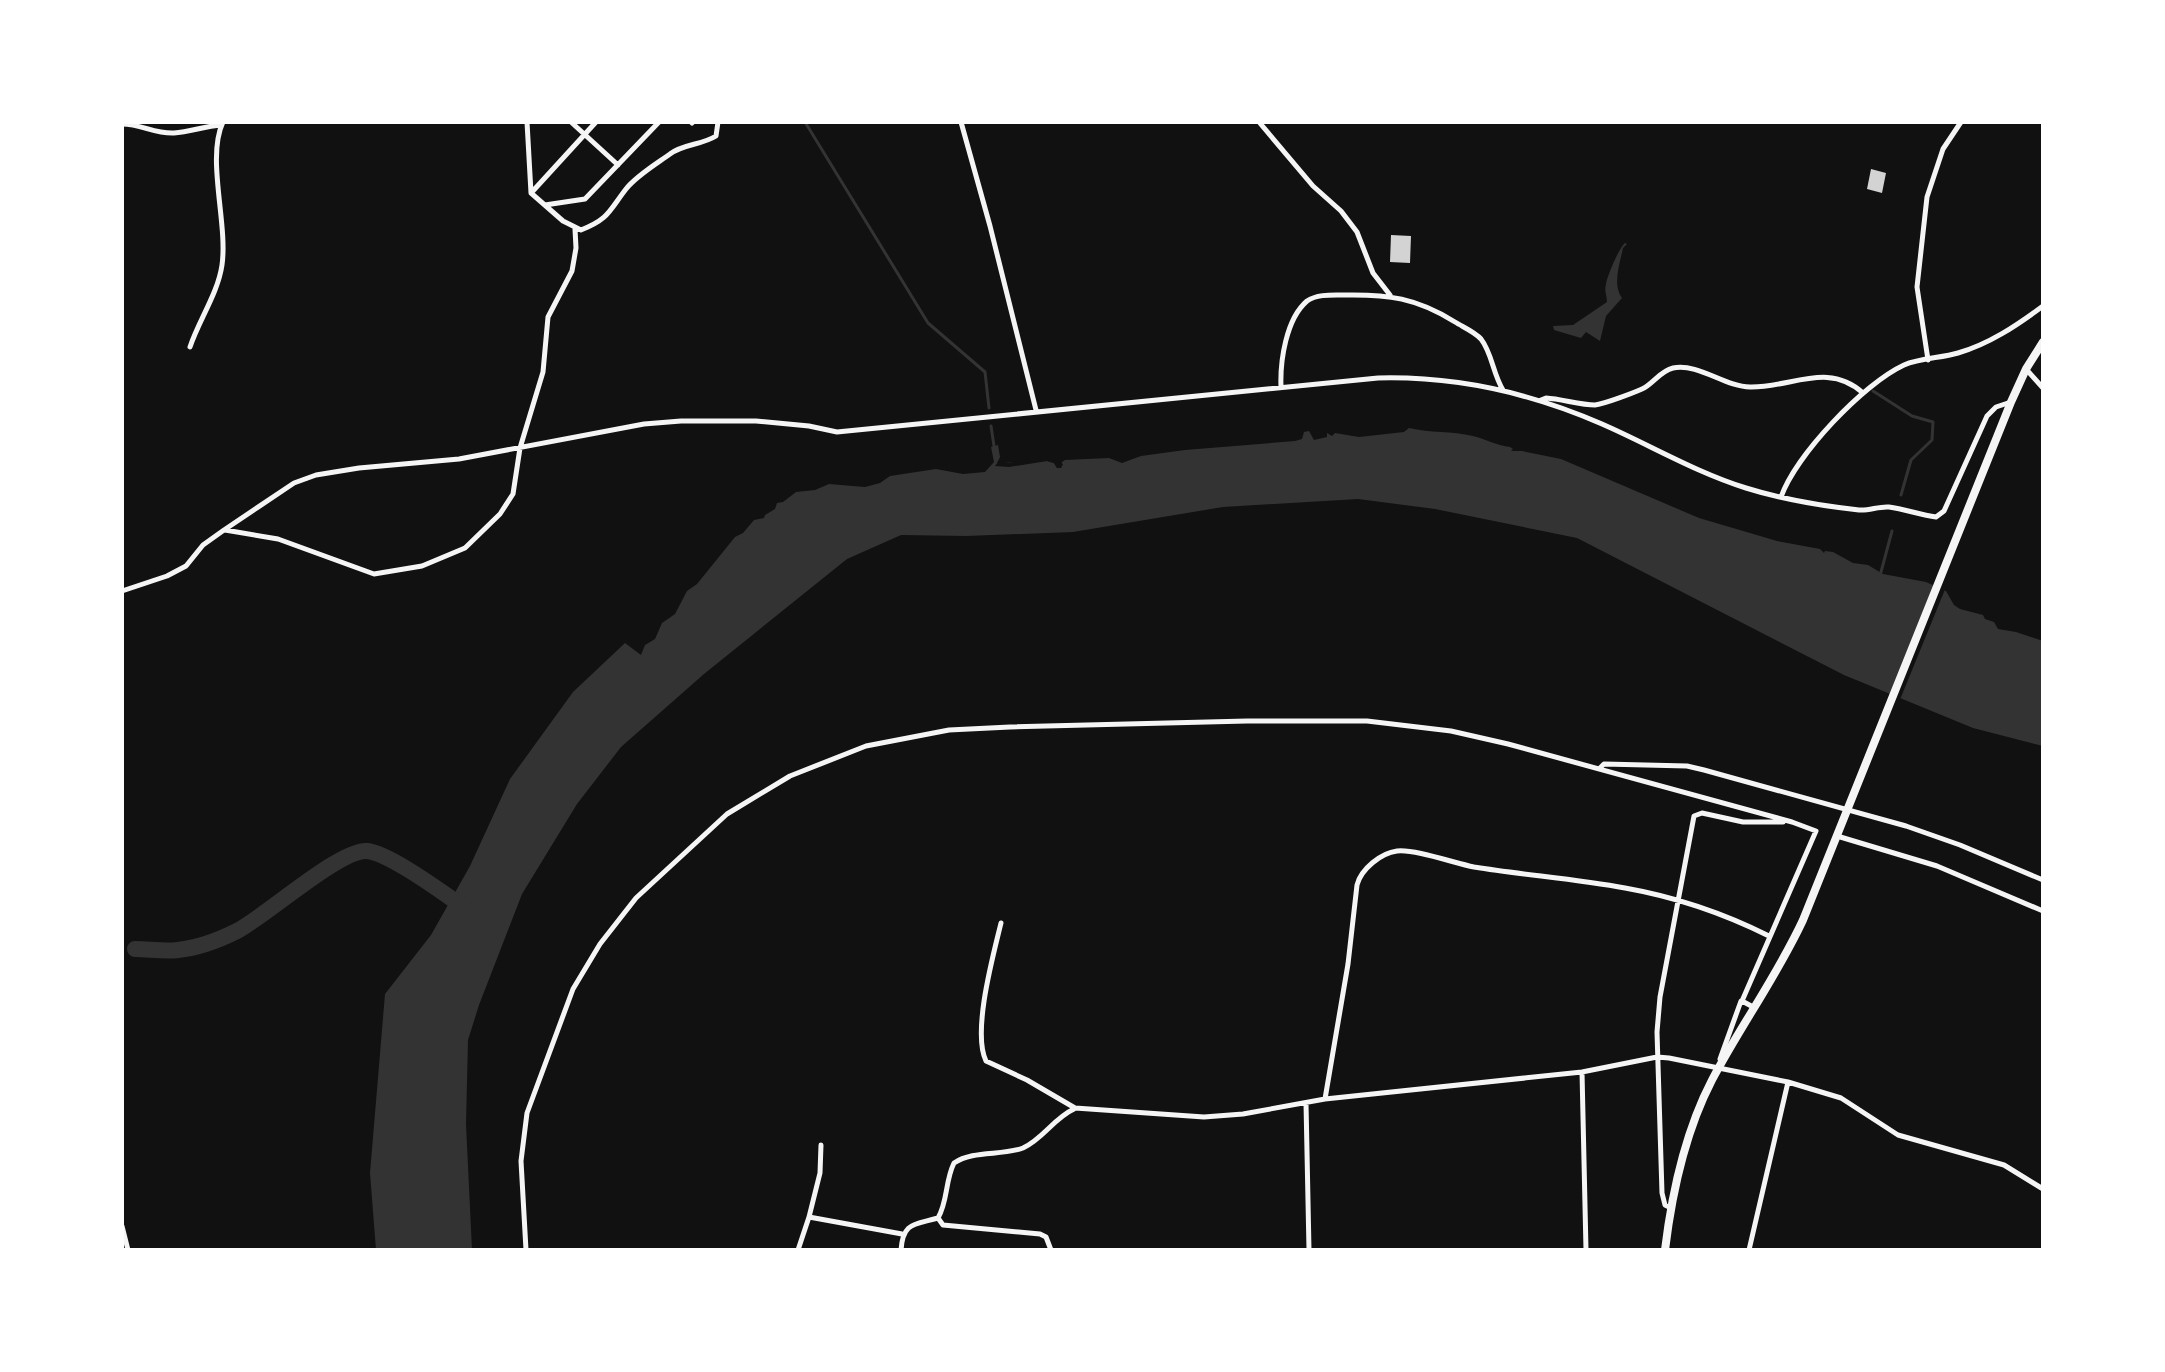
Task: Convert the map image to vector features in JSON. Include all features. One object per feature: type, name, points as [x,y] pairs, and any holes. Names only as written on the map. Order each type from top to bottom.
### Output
[{"type":"highway","points":[[1665,1250],[1686,1144],[1706,1093],[1793,941],[2011,402],[2043,342]]},
{"type":"street","points":[[571,122],[618,165]]},
{"type":"street","points":[[531,193],[596,122]]},
{"type":"street","points":[[545,205],[585,199],[659,122]]},
{"type":"street","points":[[528,124],[531,193],[575,229],[581,230],[611,214],[627,187],[674,151],[716,136],[718,122]]},
{"type":"street","points":[[961,122],[1036,410]]},
{"type":"street","points":[[1259,122],[1313,186],[1341,211],[1357,232],[1373,273],[1391,295]]},
{"type":"street","points":[[1928,360],[1917,287],[1927,197],[1943,149],[1961,122]]},
{"type":"street","points":[[122,124],[136,124],[154,132],[176,133],[222,124],[217,152],[224,248],[222,266],[220,278],[190,347]]},
{"type":"street","points":[[224,530],[278,539],[374,574],[422,566],[465,548],[508,505],[513,494],[520,448],[543,372],[548,317],[572,271],[575,229]]},
{"type":"street","points":[[1281,387],[1280,362],[1286,342],[1297,313],[1309,299],[1326,295],[1391,295],[1422,303],[1479,337],[1487,349],[1503,391]]},
{"type":"street","points":[[1781,497],[1786,483],[1813,446],[1863,393],[1907,364],[1979,346],[2043,306]]},
{"type":"street","points":[[1540,401],[1546,398],[1597,405],[1641,390],[1668,369],[1676,368],[1754,388],[1832,376],[1863,393]]},
{"type":"street","points":[[2026,369],[2043,388]]},
{"type":"street","points":[[122,591],[167,576],[186,566],[203,545],[224,530],[294,483],[316,475],[459,459],[644,424],[693,420],[756,421],[837,432],[1036,410],[1404,377],[1503,391],[1540,401],[1601,424],[1710,475],[1781,497],[1862,510],[1886,507],[1936,517],[1944,511],[1987,416],[1996,407],[2011,402]]},
{"type":"street","points":[[526,1250],[521,1161],[527,1113],[573,989],[600,944],[636,898],[727,814],[790,776],[866,746],[949,730],[1247,721],[1367,721],[1451,731],[1599,768],[1816,831],[1725,1042],[1719,1068]]},
{"type":"street","points":[[1599,768],[1604,764],[1694,766],[1906,826],[2043,880]]},
{"type":"street","points":[[1672,1208],[1665,1205],[1662,1193],[1657,1057],[1660,997],[1694,816],[1702,813],[1743,822],[1792,822]]},
{"type":"street","points":[[1838,833],[1937,866],[2043,911]]},
{"type":"street","points":[[1325,1099],[1359,878],[1380,858],[1399,851],[1454,863],[1623,887],[1730,917],[1769,936]]},
{"type":"street","points":[[1001,923],[985,998],[982,1052],[986,1061],[1075,1108],[1204,1117],[1243,1114],[1325,1099],[1582,1072],[1657,1057],[1788,1082],[1841,1098],[1898,1135],[2004,1165],[2043,1189]]},
{"type":"street","points":[[1742,1001],[1755,1008]]},
{"type":"street","points":[[1582,1072],[1586,1250]]},
{"type":"street","points":[[1749,1250],[1788,1082]]},
{"type":"street","points":[[1306,1103],[1309,1250]]},
{"type":"street","points":[[938,1218],[954,1163],[966,1157],[1023,1148],[1038,1139],[1064,1113],[1075,1108]]},
{"type":"street","points":[[798,1250],[820,1173],[821,1145]]},
{"type":"street","points":[[809,1217],[902,1234]]},
{"type":"street","points":[[901,1250],[902,1234],[911,1225],[938,1218]]},
{"type":"street","points":[[938,1218],[943,1225],[1040,1234],[1046,1237],[1051,1250]]},
{"type":"street","points":[[122,1226],[128,1250]]},
{"type":"shaded area","points":[[1625,243],[1617,280],[1622,298],[1606,316],[1600,341],[1586,332],[1581,338],[1554,330],[1553,326],[1573,325],[1607,302],[1607,280]]},
{"type":"shaded area","points":[[1409,428],[1473,436],[1510,447],[1513,449],[1511,451],[1561,459],[1699,518],[1777,541],[1820,549],[1824,553],[1833,552],[1883,574],[1926,582],[1946,591],[1954,605],[1983,615],[1998,629],[2043,641],[2043,746],[1973,728],[1844,675],[1577,538],[1435,509],[1358,499],[1223,507],[1073,532],[901,535],[847,559],[704,674],[621,747],[577,804],[522,894],[468,1040],[466,1124],[472,1250],[376,1250],[370,1173],[385,994],[431,935],[470,866],[510,779],[573,692],[625,643],[641,655],[645,645],[655,639],[662,623],[675,614],[687,591],[697,584],[735,537],[754,520],[764,518],[775,509],[777,503],[796,492],[815,490],[829,484],[865,487],[890,476],[936,469],[963,474],[985,472],[994,462],[991,447],[998,445],[1000,457],[997,463],[1047,461],[1061,468],[1065,460],[1109,458],[1122,463],[1141,456],[1185,450],[1295,441],[1302,439],[1304,432],[1309,431],[1314,440],[1327,437],[1327,433],[1359,437],[1404,432]]},
{"type":"pier","points":[[1050,459],[1063,464],[1061,468],[1047,461],[995,466],[999,461],[1009,463]]},
{"type":"pier","points":[[1935,581],[1946,587],[1899,702],[1888,698]]},
{"type":"building","points":[[1871,169],[1886,173],[1882,193],[1867,189]]},
{"type":"building","points":[[1391,235],[1411,236],[1410,263],[1390,262]]},
{"type":"waterway","points":[[805,122],[928,323],[985,372],[989,408]]},
{"type":"waterway","points":[[1873,391],[1912,416],[1933,422],[1932,440],[1911,460],[1901,495]]},
{"type":"waterway","points":[[991,426],[994,446]]},
{"type":"waterway","points":[[1881,572],[1892,531]]},
{"type":"waterway","points":[[135,949],[178,950],[223,937],[250,923],[322,871],[355,853],[367,851],[404,867],[468,910]]}]
